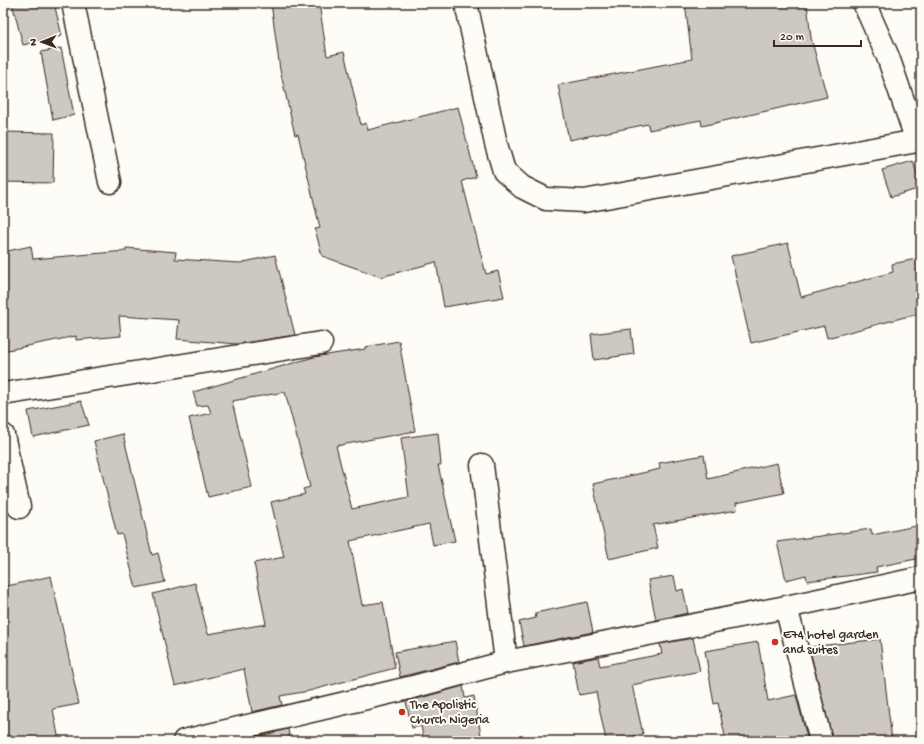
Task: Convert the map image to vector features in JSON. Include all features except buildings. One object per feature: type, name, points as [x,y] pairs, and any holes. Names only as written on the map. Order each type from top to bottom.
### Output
[{"type":"street","points":[[73,3],[110,182]]},
{"type":"street","points":[[466,3],[496,144],[504,171],[522,187],[546,199],[584,201],[919,140],[888,57],[864,3]]},
{"type":"street","points":[[3,394],[322,342]]},
{"type":"street","points":[[3,435],[19,507]]},
{"type":"street","points":[[482,465],[506,662]]},
{"type":"street","points":[[184,741],[409,688],[506,662],[786,607],[921,578]]},
{"type":"street","points":[[786,607],[821,741]]},
{"type":"place","name":"E74 hotel garden and suites","points":[[775,642]]},
{"type":"place","name":"The Apolistic Church Nigeria","points":[[402,712]]}]
